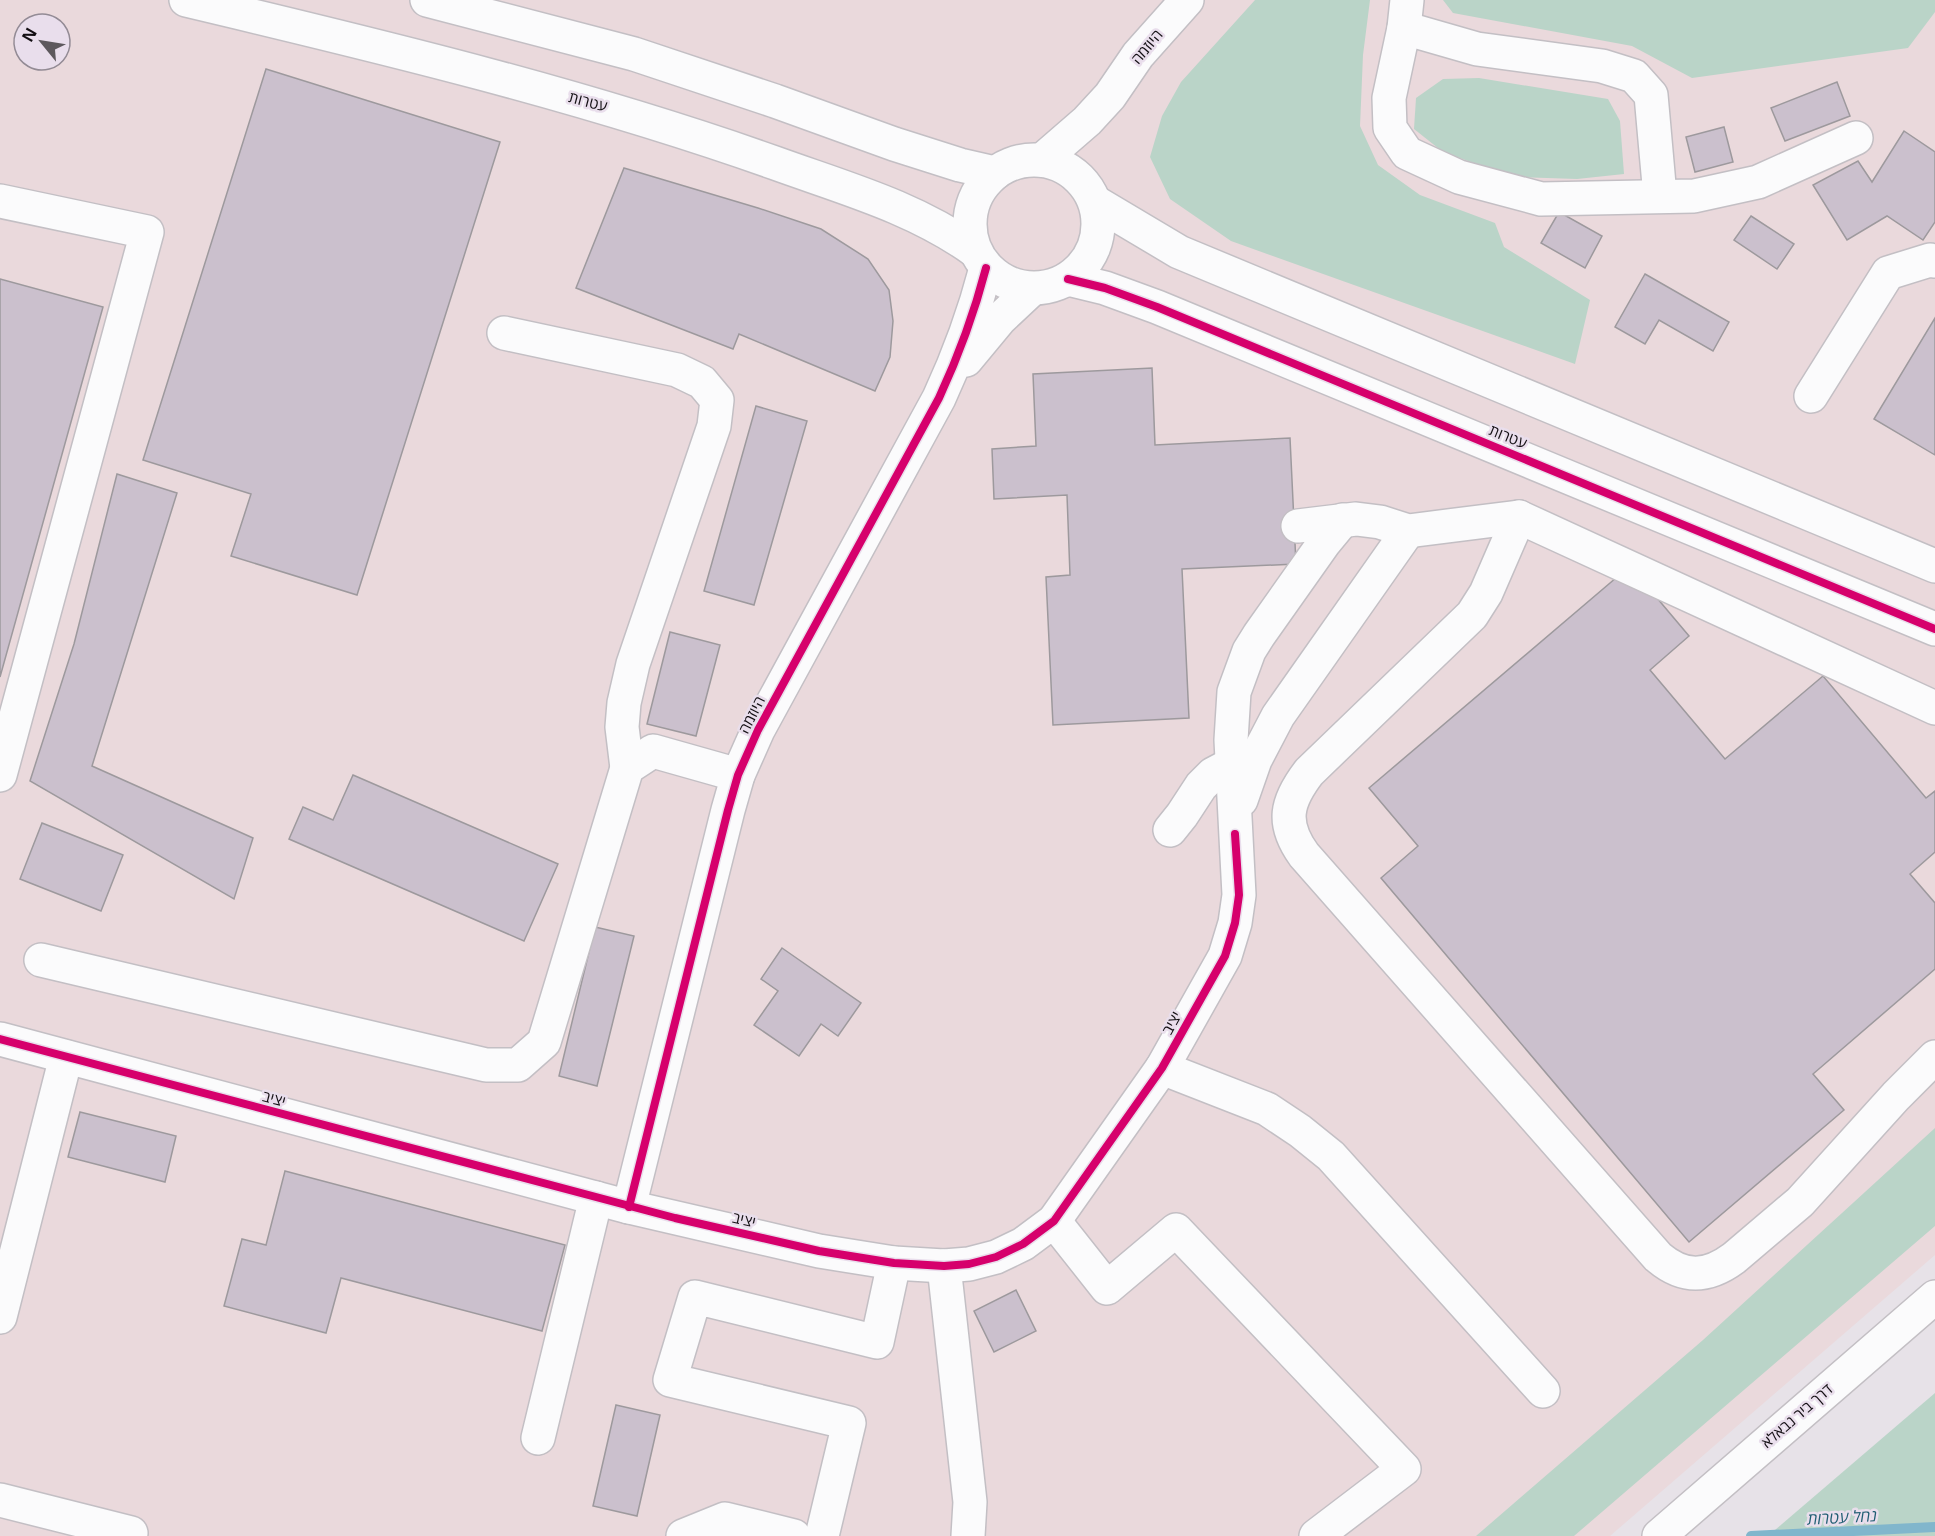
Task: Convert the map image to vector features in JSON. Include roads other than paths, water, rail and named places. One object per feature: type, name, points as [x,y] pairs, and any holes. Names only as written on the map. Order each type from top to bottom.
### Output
[{"type":"street","name":"עטרות","points":[[186,0],[318,31],[618,110],[898,207],[930,221],[980,259]]},
{"type":"street","points":[[427,0],[634,54],[894,144],[960,165],[995,173]]},
{"type":"street","name":"היוזמה","points":[[1042,160],[1081,127],[1110,96],[1138,55],[1187,0]]},
{"type":"street","points":[[1660,196],[1651,95],[1634,76],[1602,66],[1477,48],[1406,14],[1389,98],[1390,128],[1407,153],[1459,177],[1541,199],[1694,196],[1758,182],[1856,138]]},
{"type":"street","name":"היוזמה","points":[[1090,193],[1089,155],[1110,96]]},
{"type":"street","points":[[1090,193],[1098,224],[1095,245],[1084,265],[1068,279],[1051,287],[1032,289],[1015,286],[999,280],[980,259],[969,229],[971,208],[980,188],[995,173],[1009,164],[1026,160],[1042,160],[1059,165],[1073,173],[1090,193],[1179,252],[1935,566]]},
{"type":"street","points":[[0,201],[147,232],[0,775]]},
{"type":"street","name":"היוזמה","points":[[629,1207],[738,775],[758,730],[939,398],[968,332],[980,259]]},
{"type":"street","points":[[1811,396],[1888,273],[1930,260],[1935,261]]},
{"type":"street","name":"עטרות","points":[[1068,279],[1106,288],[1157,307],[1935,629]]},
{"type":"street","name":"היוזמה","points":[[939,398],[969,356],[1000,319],[1032,289]]},
{"type":"street","points":[[41,960],[486,1065],[518,1065],[544,1042],[627,768],[622,727],[624,703],[631,674],[714,426],[717,400],[702,382],[677,370],[504,333]]},
{"type":"street","points":[[1519,517],[1486,593],[1472,615],[1309,772],[1295,792],[1290,803],[1289,825],[1304,855],[1658,1257],[1676,1270],[1699,1274],[1723,1266],[1800,1202],[1896,1096],[1935,1057]]},
{"type":"street","points":[[1298,526],[1343,520],[1380,522],[1408,531],[1519,517],[1935,708]]},
{"type":"street","points":[[1170,830],[1201,786],[1213,774],[1243,762],[1246,680],[1241,669],[1259,635],[1343,520]]},
{"type":"street","name":"יציב","points":[[0,1039],[629,1207],[819,1251],[894,1263],[944,1266],[969,1264],[996,1257],[1023,1244],[1054,1221],[1162,1068],[1225,956],[1235,923],[1239,895],[1235,834],[1245,784],[1243,762],[1266,736],[1288,700],[1408,531]]},
{"type":"street","points":[[627,768],[652,751],[738,775]]},
{"type":"street","points":[[0,1317],[66,1057]]},
{"type":"street","points":[[1162,1068],[1267,1109],[1300,1131],[1331,1156],[1543,1391]]},
{"type":"street","points":[[538,1438],[596,1198]]},
{"type":"street","points":[[1054,1221],[1107,1288],[1176,1230],[1404,1469],[1316,1536]]},
{"type":"street","points":[[822,1536],[849,1423],[670,1380],[695,1297],[877,1342],[894,1263]]},
{"type":"street","points":[[944,1266],[970,1502],[968,1536]]},
{"type":"street","name":"דרך ביר נבאלא","points":[[1659,1536],[1935,1297]]},
{"type":"street","points":[[0,1500],[131,1533]]},
{"type":"street","points":[[683,1536],[725,1519],[794,1536]]},
{"type":"waterway","name":"נחל עטרות","points":[[1751,1536],[1935,1527]]}]
